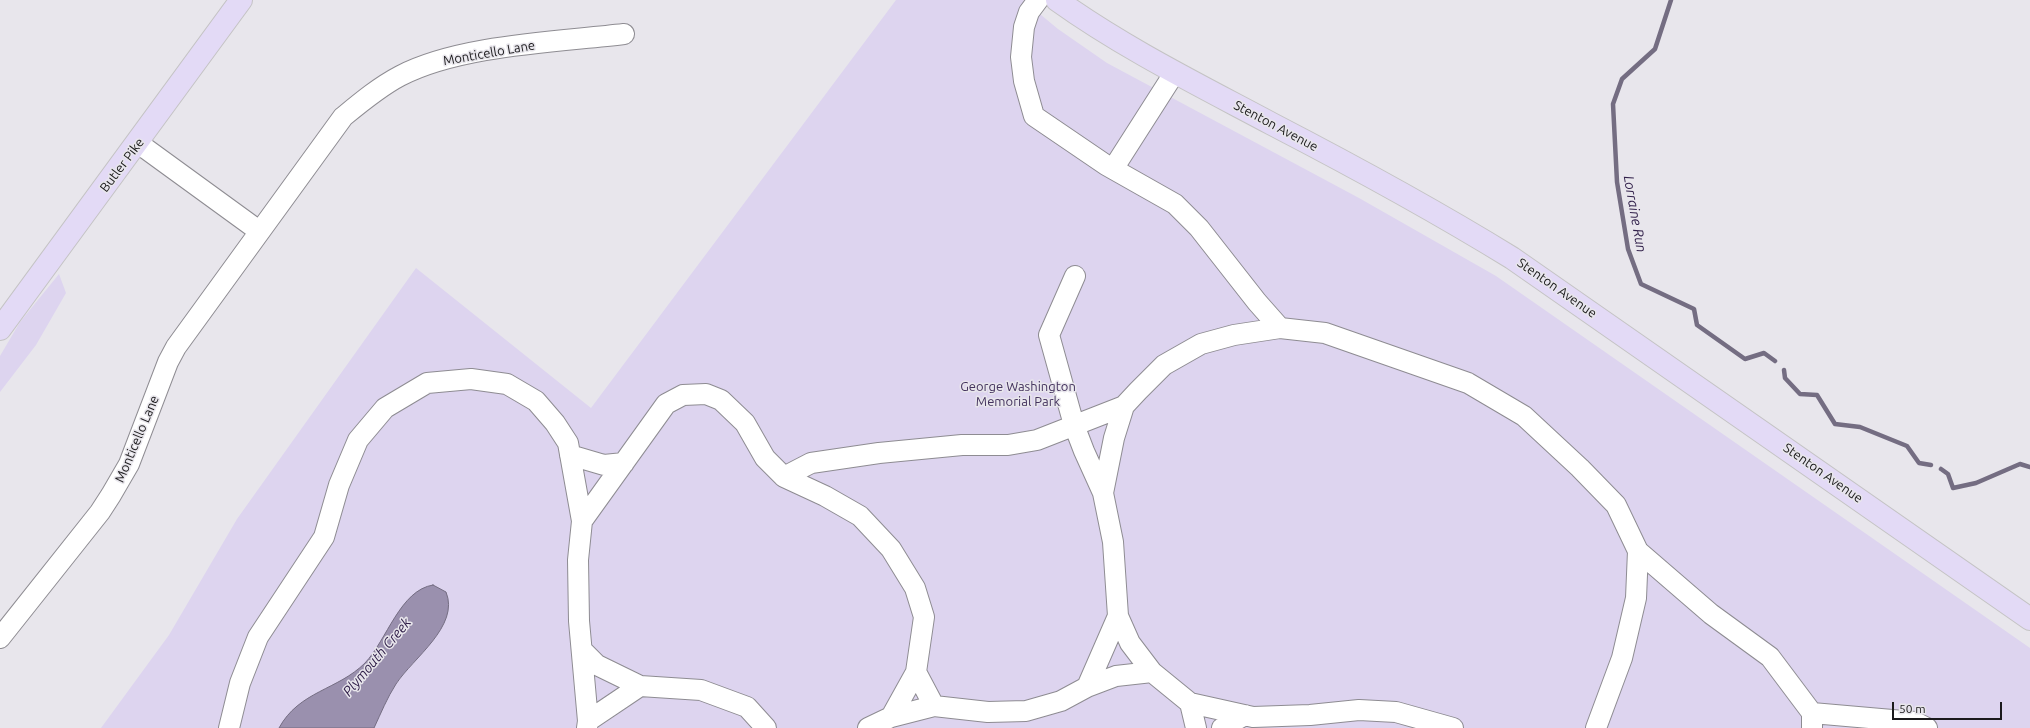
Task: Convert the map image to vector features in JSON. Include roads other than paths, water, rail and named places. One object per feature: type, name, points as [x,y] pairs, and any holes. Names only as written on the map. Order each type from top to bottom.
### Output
[{"type":"main road","name":"Butler Pike","points":[[0,329],[241,0]]},
{"type":"main road","name":"Stenton Avenue","points":[[1057,0],[1108,34],[1174,72],[1327,153],[1471,232],[1512,258],[2030,619]]},
{"type":"street","points":[[1038,0],[1029,12],[1024,27],[1021,58],[1024,81],[1034,116],[1113,169],[1175,204],[1199,228],[1257,302],[1280,328]]},
{"type":"street","name":"Monticello Lane","points":[[0,638],[112,495],[129,464],[168,362],[176,347],[343,117],[399,76],[422,67],[468,54],[494,49],[624,34]]},
{"type":"street","points":[[1113,169],[1174,72]]},
{"type":"street","points":[[138,142],[259,231]]},
{"type":"street","points":[[1075,276],[1049,335],[1074,424],[1084,451],[1103,493],[1113,542],[1118,616],[1130,643],[1152,672],[1190,703],[1253,716],[1302,715],[1359,710],[1396,712],[1453,728]]},
{"type":"street","points":[[784,477],[811,463],[879,453],[962,445],[1008,445],[1037,440],[1074,424],[1124,406],[1164,365],[1201,344],[1234,335],[1280,328],[1325,333],[1468,383],[1524,416],[1580,468],[1616,505],[1638,551],[1711,614],[1770,657],[1812,720],[1915,722],[1927,728]]},
{"type":"street","points":[[229,728],[240,682],[258,637],[324,537],[339,485],[358,440],[385,408],[427,383],[472,379],[507,384],[536,401],[555,423],[568,443],[582,521],[578,560],[579,621],[587,725]]},
{"type":"street","points":[[582,521],[666,404],[683,395],[706,394],[721,400],[745,423],[765,458],[784,477],[825,496],[860,516],[891,549],[915,588],[924,617],[916,672],[891,717]]},
{"type":"street","points":[[1103,493],[1114,438],[1124,406]]},
{"type":"street","points":[[570,455],[604,465],[624,463]]},
{"type":"street","points":[[1596,728],[1622,658],[1636,598],[1638,551]]},
{"type":"street","points":[[1087,687],[1118,616]]},
{"type":"street","points":[[582,650],[597,665],[640,686],[701,690],[747,707],[766,728]]},
{"type":"street","points":[[916,672],[934,706]]},
{"type":"street","points":[[868,728],[891,717],[934,706],[988,712],[1026,711],[1061,701],[1087,687],[1116,676],[1152,672]]},
{"type":"street","points":[[587,725],[640,686]]},
{"type":"street","points":[[1190,703],[1196,728]]},
{"type":"street","points":[[1222,728],[1245,714]]},
{"type":"water","name":"Plymouth Creek","points":[[433,585],[446,592],[449,605],[446,617],[441,629],[433,641],[396,684],[374,728],[279,728],[287,716],[297,706],[308,698],[343,679],[365,663],[403,606],[412,596],[422,589]]},
{"type":"waterway","name":"Lorraine Run","points":[[1671,0],[1655,49],[1622,79],[1613,104],[1617,182],[1628,249],[1641,284],[1694,309],[1697,325],[1745,359],[1764,353],[1775,361]]},
{"type":"waterway","name":"Lorraine Run","points":[[1784,370],[1785,378],[1800,394],[1817,395],[1835,424],[1860,427],[1907,446],[1919,463],[1931,465]]},
{"type":"waterway","name":"Lorraine Run","points":[[1941,469],[1948,474],[1953,488],[1976,483],[2020,464],[2030,467]]},
{"type":"park label","name":"George Washington Memorial Park","points":[[1018,394]]}]
